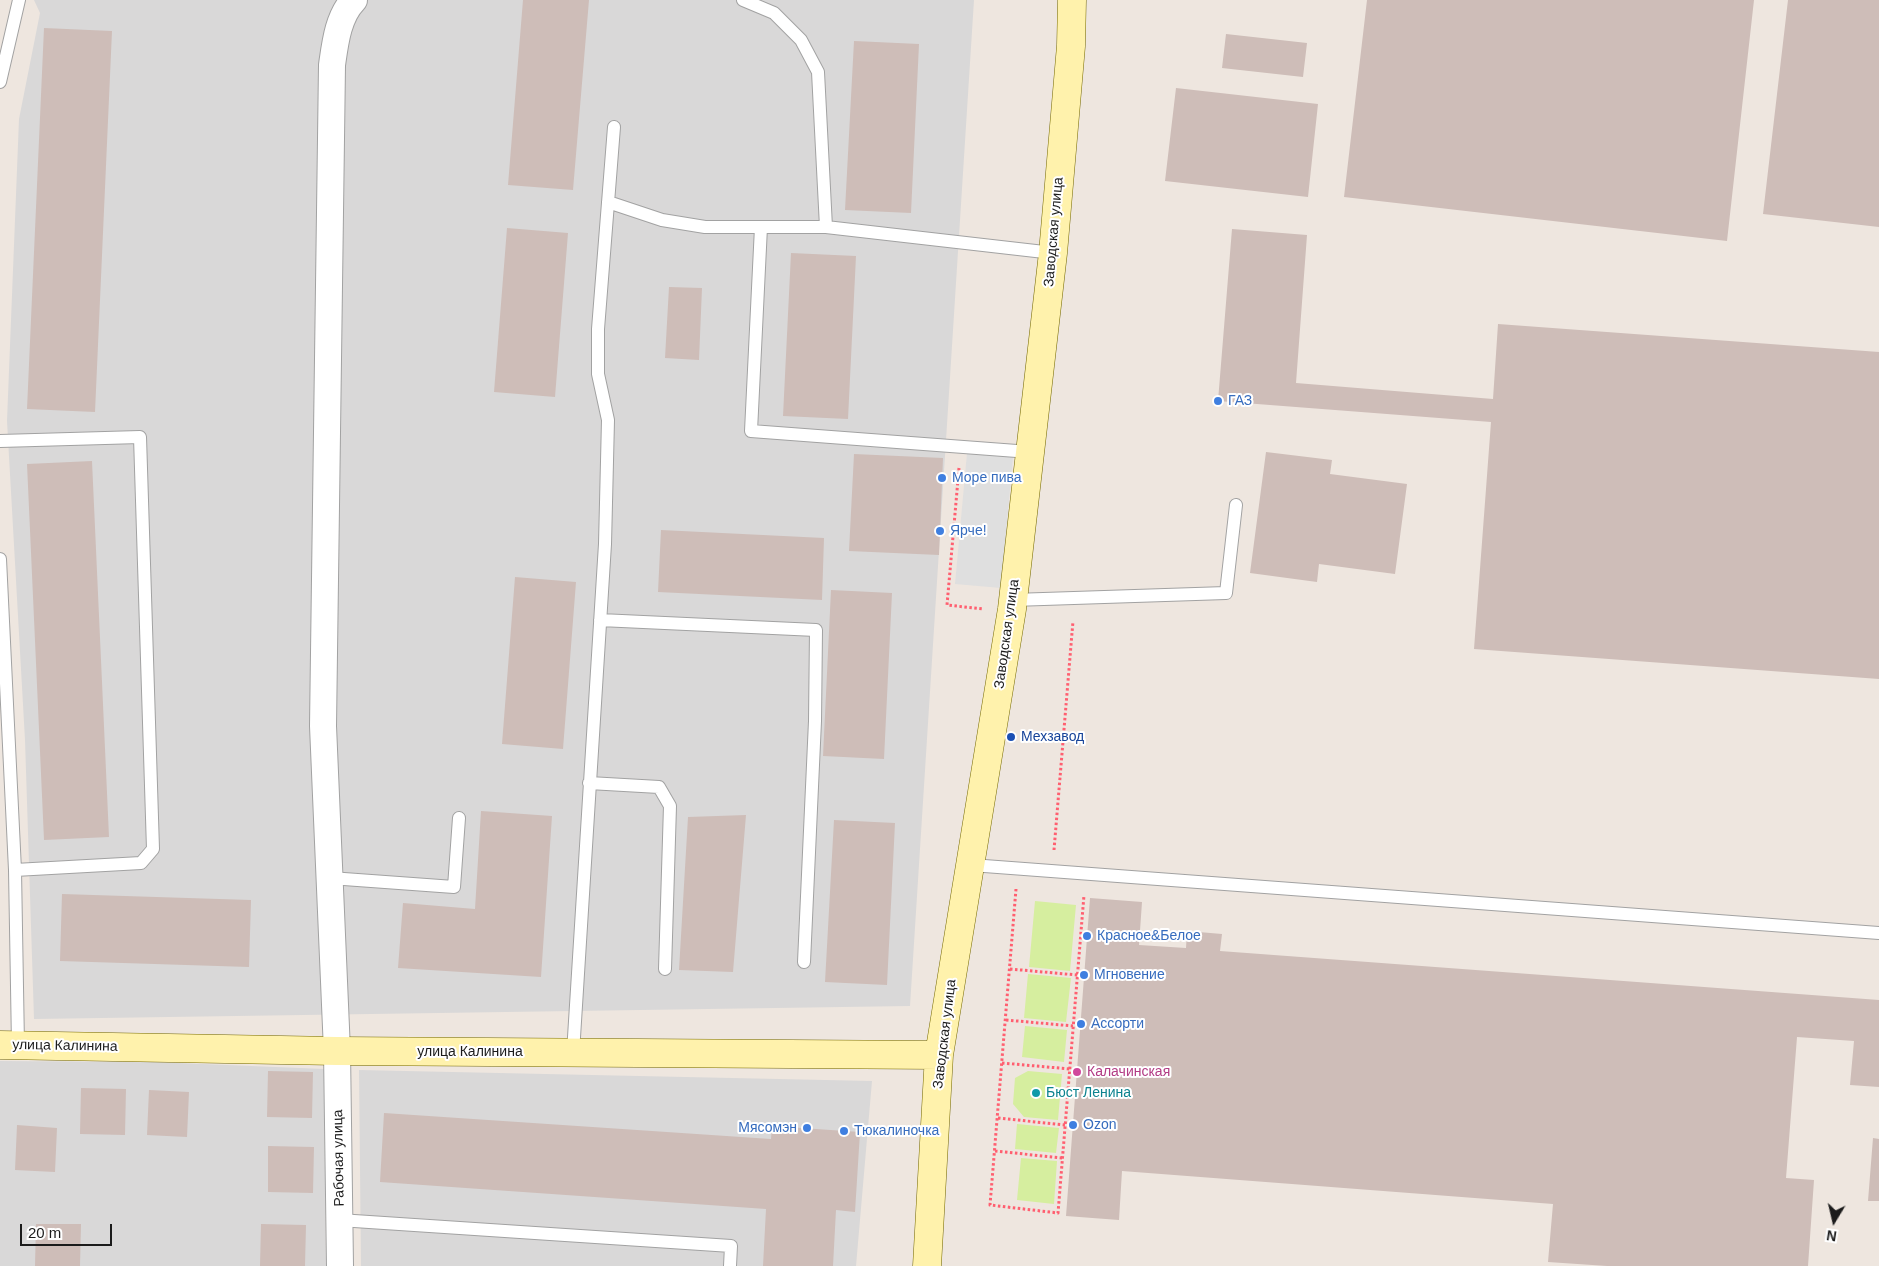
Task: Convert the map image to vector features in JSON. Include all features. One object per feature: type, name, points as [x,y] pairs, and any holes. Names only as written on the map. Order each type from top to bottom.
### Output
[{"type":"street","name":"Рабочая улица","points":[[340,1266],[338,1051],[323,726],[332,65],[336,37],[348,6],[354,0]]},
{"type":"street","name":"Заводская улица","points":[[927,1266],[940,1055],[1012,606],[1053,253],[1070,56],[1072,0]]},
{"type":"street","name":"улица Калинина","points":[[9,1045],[338,1051],[940,1055]]},
{"type":"lane","points":[[0,82],[19,0]]},
{"type":"lane","points":[[743,0],[774,13],[801,40],[818,72],[826,227]]},
{"type":"lane","points":[[573,1053],[605,544],[608,420],[598,374],[598,329],[614,127]]},
{"type":"lane","points":[[608,202],[662,220],[705,227],[826,227],[1053,253]]},
{"type":"lane","points":[[761,227],[751,431],[1030,452]]},
{"type":"lane","points":[[0,441],[140,437],[153,849],[141,862],[15,870]]},
{"type":"lane","points":[[1012,606],[1226,593],[1236,505]]},
{"type":"lane","points":[[0,559],[15,870],[9,1045]]},
{"type":"lane","points":[[600,620],[816,630],[815,721],[804,962]]},
{"type":"lane","points":[[589,783],[659,787],[670,806],[665,970]]},
{"type":"lane","points":[[330,878],[454,887],[459,818]]},
{"type":"lane","points":[[970,865],[1879,933]]},
{"type":"lane","points":[[340,1220],[732,1246],[730,1266]]},
{"type":"path","points":[[961,448],[947,605],[1012,606]]},
{"type":"path","points":[[1052,871],[1075,621],[1066,620]]},
{"type":"path","points":[[1016,885],[990,1206],[1058,1212],[1084,890]]},
{"type":"path","points":[[1010,969],[1077,975]]},
{"type":"path","points":[[1006,1020],[1073,1026]]},
{"type":"path","points":[[1002,1064],[1070,1069]]},
{"type":"path","points":[[998,1118],[1065,1124]]},
{"type":"path","points":[[995,1152],[1062,1158]]},
{"type":"shaded area","points":[[34,0],[974,0],[910,1006],[34,1019],[25,740],[7,421],[19,119],[40,13]]},
{"type":"shaded area","points":[[967,453],[1013,457],[1001,588],[955,584]]},
{"type":"shaded area","points":[[0,1061],[154,1062],[324,1069],[326,1266],[0,1266]]},
{"type":"shaded area","points":[[359,1070],[872,1081],[856,1266],[361,1266]]},
{"type":"green space","points":[[1035,901],[1076,905],[1070,971],[1029,967]]},
{"type":"green space","points":[[1028,974],[1071,978],[1066,1022],[1024,1018]]},
{"type":"green space","points":[[1025,1026],[1067,1030],[1064,1062],[1022,1057]]},
{"type":"green space","points":[[1028,1071],[1062,1074],[1058,1120],[1024,1117],[1013,1104],[1015,1078]]},
{"type":"green space","points":[[1017,1124],[1059,1128],[1056,1153],[1015,1149]]},
{"type":"green space","points":[[1021,1158],[1057,1161],[1054,1204],[1017,1200]]},
{"type":"building","points":[[523,0],[589,0],[573,190],[508,185]]},
{"type":"building","points":[[1367,0],[1754,0],[1727,241],[1344,197]]},
{"type":"building","points":[[1788,0],[1879,0],[1879,227],[1763,214]]},
{"type":"building","points":[[44,28],[112,31],[95,412],[27,409]]},
{"type":"building","points":[[1226,34],[1307,43],[1303,77],[1222,68]]},
{"type":"building","points":[[854,41],[919,44],[911,213],[845,210]]},
{"type":"building","points":[[1176,88],[1318,104],[1308,197],[1165,181]]},
{"type":"building","points":[[507,228],[568,233],[555,397],[494,392]]},
{"type":"building","points":[[1232,229],[1307,235],[1296,383],[1493,399],[1498,324],[1879,352],[1879,679],[1474,649],[1491,422],[1218,401]]},
{"type":"building","points":[[791,253],[856,256],[848,419],[783,416]]},
{"type":"building","points":[[669,287],[702,288],[699,360],[665,358]]},
{"type":"building","points":[[1266,452],[1332,460],[1330,474],[1407,484],[1395,574],[1319,564],[1317,582],[1250,573]]},
{"type":"building","points":[[854,454],[943,458],[939,555],[849,551]]},
{"type":"building","points":[[92,461],[109,837],[44,840],[27,464]]},
{"type":"building","points":[[661,530],[824,538],[822,600],[658,592]]},
{"type":"building","points":[[515,577],[576,582],[563,749],[502,744]]},
{"type":"building","points":[[831,590],[892,593],[884,759],[823,756]]},
{"type":"building","points":[[481,811],[552,816],[541,977],[398,968],[403,903],[475,909]]},
{"type":"building","points":[[746,815],[733,972],[679,970],[688,817]]},
{"type":"building","points":[[834,820],[895,823],[887,985],[825,982]]},
{"type":"building","points":[[62,894],[251,900],[249,967],[60,961]]},
{"type":"building","points":[[1090,898],[1142,902],[1139,945],[1186,948],[1187,931],[1222,934],[1220,951],[1879,1000],[1879,1087],[1850,1085],[1854,1041],[1797,1037],[1786,1178],[1814,1180],[1808,1266],[1607,1266],[1548,1262],[1553,1204],[1122,1171],[1119,1220],[1066,1216]]},
{"type":"building","points":[[268,1071],[313,1072],[312,1118],[267,1117]]},
{"type":"building","points":[[81,1088],[126,1089],[125,1135],[80,1134]]},
{"type":"building","points":[[149,1090],[189,1092],[187,1137],[147,1135]]},
{"type":"building","points":[[384,1113],[771,1139],[772,1126],[860,1132],[855,1212],[836,1210],[833,1266],[763,1266],[766,1209],[380,1182]]},
{"type":"building","points":[[17,1125],[57,1128],[55,1172],[15,1170]]},
{"type":"building","points":[[1873,1138],[1879,1139],[1879,1201],[1868,1201]]},
{"type":"building","points":[[268,1146],[314,1147],[313,1193],[268,1192]]},
{"type":"building","points":[[36,1224],[81,1224],[80,1266],[35,1266]]},
{"type":"building","points":[[261,1224],[306,1225],[305,1266],[260,1266]]},
{"type":"place","name":"ГАЗ","points":[[1218,401]]},
{"type":"place","name":"Море пива","points":[[942,478]]},
{"type":"place","name":"Ярче!","points":[[940,531]]},
{"type":"place","name":"Мехзавод","points":[[1011,737]]},
{"type":"place","name":"Красное&Белое","points":[[1087,936]]},
{"type":"place","name":"Мгновение","points":[[1084,975]]},
{"type":"place","name":"Ассорти","points":[[1081,1024]]},
{"type":"place","name":"Калачинская","points":[[1077,1072]]},
{"type":"place","name":"Бюст Ленина","points":[[1036,1093]]},
{"type":"place","name":"Ozon","points":[[1073,1125]]},
{"type":"place","name":"Мясомэн","points":[[807,1128]]},
{"type":"place","name":"Тюкалиночка","points":[[844,1131]]}]
